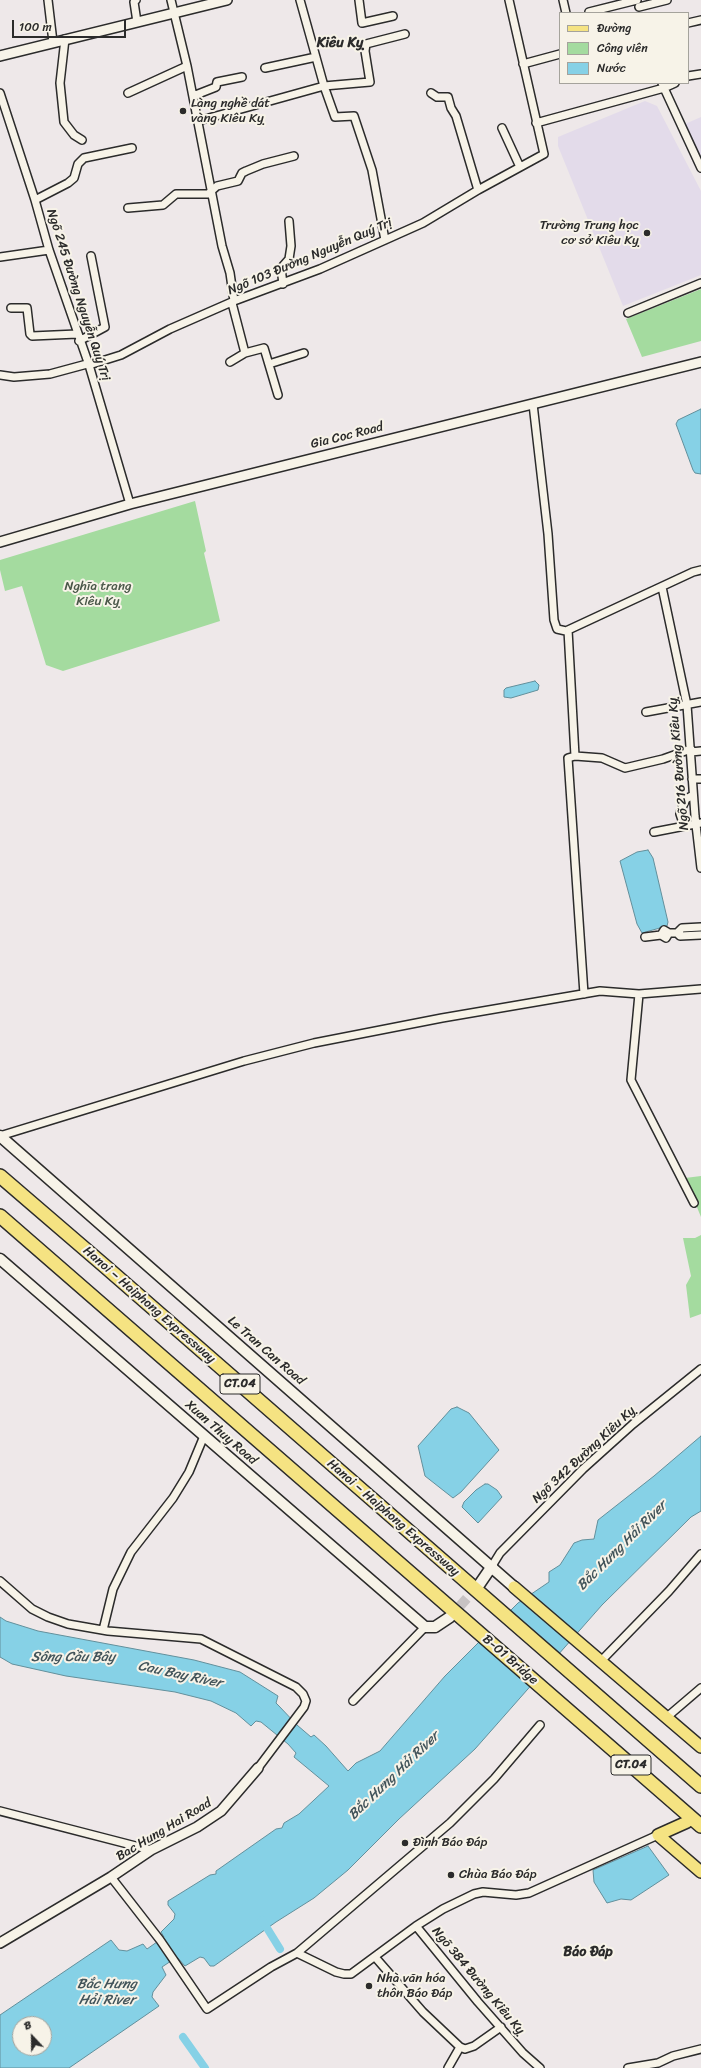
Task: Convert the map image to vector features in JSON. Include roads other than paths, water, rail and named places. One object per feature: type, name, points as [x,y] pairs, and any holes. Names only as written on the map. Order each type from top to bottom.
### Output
[{"type":"highway","name":"Hanoi – Haiphong Expressway","points":[[0,1176],[479,1589]]},
{"type":"highway","name":"CT.04","points":[[0,1217],[87,1291],[455,1616]]},
{"type":"highway","name":"CT.04","points":[[479,1589],[701,1786]]},
{"type":"highway","name":"B-01 Bridge","points":[[455,1616],[561,1704],[701,1826]]},
{"type":"main road","name":"Le Tran Can Road","points":[[0,1136],[492,1566],[514,1587]]},
{"type":"main road","name":"Xuan Thuy Road","points":[[0,1258],[425,1627]]},
{"type":"main road","points":[[479,1589],[492,1566]]},
{"type":"main road","points":[[514,1587],[701,1747]]},
{"type":"main road","points":[[425,1627],[435,1627],[455,1616]]},
{"type":"main road","points":[[688,1822],[658,1835],[701,1872]]},
{"type":"street","points":[[48,0],[53,42]]},
{"type":"street","points":[[136,0],[134,2],[137,22]]},
{"type":"street","points":[[170,0],[187,66],[222,246],[230,273],[233,302],[245,353]]},
{"type":"street","points":[[0,56],[213,2],[227,0]]},
{"type":"street","points":[[300,0],[324,86],[336,117],[354,116],[372,170],[385,240]]},
{"type":"street","points":[[358,0],[362,23],[393,16]]},
{"type":"street","name":"Ngõ 103 Đường Nguyễn Quý Trị","points":[[0,375],[14,377],[50,374],[121,355],[170,329],[233,302],[283,284],[422,223],[544,154],[509,0]]},
{"type":"street","points":[[563,0],[566,12]]},
{"type":"street","points":[[590,12],[667,0]]},
{"type":"street","points":[[689,23],[701,20]]},
{"type":"street","points":[[198,121],[324,86],[370,82],[365,51],[366,44],[405,34]]},
{"type":"street","points":[[65,40],[60,84],[64,122],[74,135],[82,140]]},
{"type":"street","points":[[523,64],[559,54]]},
{"type":"street","points":[[265,68],[316,57]]},
{"type":"street","points":[[128,93],[187,66]]},
{"type":"street","points":[[689,76],[701,74]]},
{"type":"street","points":[[193,96],[216,87],[217,82],[242,77]]},
{"type":"street","points":[[536,123],[663,85],[701,168]]},
{"type":"street","name":"Ngõ 245 Đường Nguyễn Quý Trị","points":[[0,93],[35,200],[49,250],[88,365],[130,504]]},
{"type":"street","points":[[431,93],[436,97],[448,97],[451,108],[456,116],[478,190]]},
{"type":"street","points":[[502,128],[520,167]]},
{"type":"street","points":[[35,200],[68,183],[74,178],[78,164],[84,158],[132,148]]},
{"type":"street","points":[[128,208],[162,205],[176,194],[205,194],[221,184],[238,181],[242,173],[246,171],[263,164],[294,156]]},
{"type":"street","points":[[283,284],[281,268],[289,259],[291,246],[288,221]]},
{"type":"street","points":[[0,257],[49,250]]},
{"type":"street","points":[[11,308],[27,308],[30,334],[32,336],[78,337],[105,327],[91,256]]},
{"type":"street","points":[[628,313],[701,283]]},
{"type":"street","points":[[230,362],[245,353],[264,348],[278,395]]},
{"type":"street","points":[[269,364],[304,353]]},
{"type":"street","name":"Gia Coc Road","points":[[0,542],[130,504],[701,362]]},
{"type":"street","points":[[532,404],[548,534],[554,620],[557,629],[560,631],[568,630],[701,570]]},
{"type":"street","name":"Ngõ 216 Đường Kiêu Kỵ","points":[[662,587],[687,705],[693,795],[698,823],[701,868]]},
{"type":"street","points":[[568,630],[575,756]]},
{"type":"street","points":[[646,712],[701,702]]},
{"type":"street","points":[[584,994],[568,763],[570,757],[602,758],[625,768],[663,759],[691,750],[701,751]]},
{"type":"street","points":[[692,779],[701,779]]},
{"type":"street","points":[[684,826],[680,814],[681,810],[686,799],[693,795]]},
{"type":"street","points":[[654,832],[698,823]]},
{"type":"street","points":[[677,933],[682,928],[701,927]]},
{"type":"street","points":[[645,936],[661,935],[664,930],[669,933],[677,933],[680,936],[701,935]]},
{"type":"street","points":[[0,1136],[244,1062],[314,1044],[442,1018],[600,991],[638,994],[701,989]]},
{"type":"street","points":[[638,994],[631,1080],[694,1203]]},
{"type":"street","name":"Ngõ 342 Đường Kiêu Kỵ","points":[[492,1566],[500,1552],[583,1469],[634,1424],[701,1369]]},
{"type":"street","points":[[0,1581],[32,1609],[68,1624],[103,1630],[113,1589],[131,1552],[173,1498],[189,1472],[204,1436]]},
{"type":"street","points":[[601,1661],[670,1591],[701,1554]]},
{"type":"street","points":[[353,1701],[425,1627]]},
{"type":"street","name":"Bac Hung Hai Road","points":[[0,1943],[111,1877],[151,1850],[197,1827],[221,1811],[258,1768],[306,1701],[303,1694],[296,1687],[201,1639],[187,1636],[103,1630]]},
{"type":"street","points":[[666,1717],[701,1688]]},
{"type":"street","points":[[111,1877],[174,1959],[207,2009],[270,1967],[297,1953],[450,1823],[498,1775],[540,1725]]},
{"type":"street","points":[[0,1811],[151,1850]]},
{"type":"street","name":"Ngõ 384 Đường Kiêu Kỵ","points":[[540,2068],[524,2053],[478,2002],[416,1926],[438,1912],[474,1894],[483,1892],[516,1895],[529,1894],[658,1835]]},
{"type":"street","points":[[297,1953],[344,1974],[351,1974],[416,1926]]},
{"type":"street","points":[[375,1957],[423,2012],[460,2047],[465,2049],[474,2046],[501,2027]]},
{"type":"street","points":[[448,2068],[460,2047]]},
{"type":"street","points":[[628,2068],[658,2063],[672,2056],[701,2049]]},
{"type":"water","points":[[701,409],[701,474],[695,473],[693,470],[676,424],[678,420]]},
{"type":"water","points":[[535,681],[539,685],[538,690],[511,698],[504,697],[504,690],[506,688]]},
{"type":"water","points":[[648,850],[653,858],[668,922],[667,926],[642,933],[637,924],[620,861],[637,852]]},
{"type":"water","points":[[457,1407],[469,1413],[499,1450],[461,1492],[453,1498],[425,1476],[418,1446],[451,1409]]},
{"type":"water","name":"Bắc Hưng Hải River","points":[[701,1436],[701,1511],[691,1517],[602,1605],[475,1749],[399,1819],[348,1870],[314,1898],[276,1922],[214,1966],[210,1966],[204,1958],[200,1957],[185,1966],[177,1957],[162,1967],[166,1975],[153,1992],[152,1997],[159,2006],[69,2068],[0,2068],[0,2015],[111,1940],[119,1950],[127,1951],[143,1944],[147,1949],[164,1937],[161,1932],[174,1919],[175,1914],[168,1905],[168,1901],[210,1875],[216,1874],[216,1871],[276,1829],[282,1828],[284,1823],[299,1814],[329,1786],[294,1757],[296,1753],[288,1744],[261,1722],[256,1721],[251,1726],[236,1713],[211,1701],[175,1692],[66,1676],[12,1664],[0,1657],[0,1617],[6,1621],[38,1631],[194,1660],[240,1672],[278,1696],[276,1703],[297,1725],[311,1737],[314,1735],[326,1746],[348,1771],[356,1763],[380,1751],[445,1676],[518,1603],[549,1582],[549,1572],[560,1565],[574,1543],[582,1540],[594,1539],[598,1520],[654,1476]]},
{"type":"water","points":[[485,1484],[488,1484],[497,1490],[502,1497],[478,1523],[462,1507],[464,1502],[476,1490]]},
{"type":"water","points":[[648,1846],[669,1875],[631,1900],[621,1899],[607,1903],[594,1882],[593,1870]]},
{"type":"waterway","points":[[262,1920],[280,1949]]},
{"type":"waterway","points":[[183,2037],[205,2068]]},
{"type":"tunnel","points":[[450,1617],[479,1585]]},
{"type":"place","name":"Làng nghề dát vàng Kiêu Kỵ","points":[[183,111]]},
{"type":"place","name":"Trường Trung học cơ sở Kiêu Kỵ","points":[[647,233]]},
{"type":"place","name":"Đình Báo Đáp","points":[[405,1843]]},
{"type":"place","name":"Chùa Báo Đáp","points":[[451,1875]]},
{"type":"place","name":"Nhà văn hóa thôn Báo Đáp","points":[[369,1986]]},
{"type":"district","name":"Kiêu Kỵ","points":[[340,43]]},
{"type":"district","name":"Báo Đáp","points":[[588,1952]]},
{"type":"park label","name":"Nghĩa trang Kiêu Kỵ","points":[[98,594]]},
{"type":"water label","name":"Sông Cầu Bây","points":[[73,1657]]},
{"type":"water label","name":"Cau Bay River","points":[[180,1675]]}]
